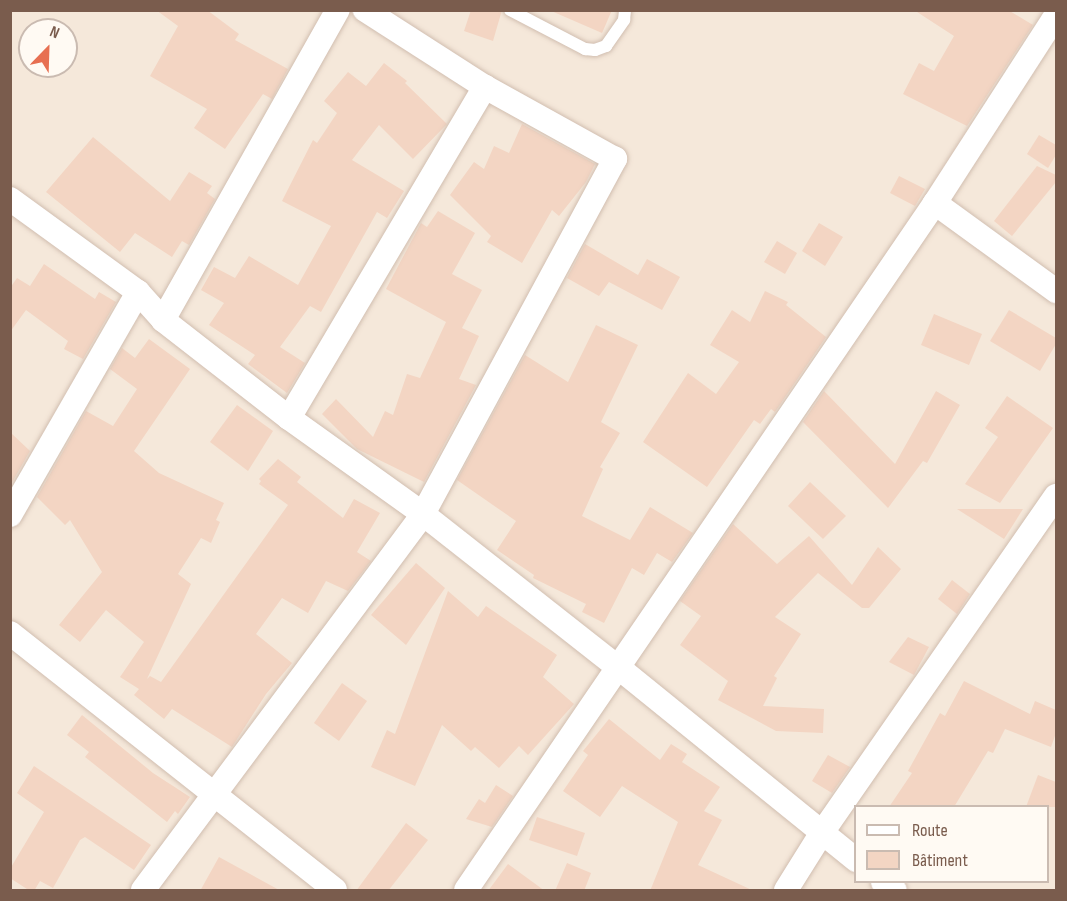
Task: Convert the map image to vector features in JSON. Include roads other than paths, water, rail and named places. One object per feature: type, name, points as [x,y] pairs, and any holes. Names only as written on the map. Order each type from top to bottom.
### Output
[{"type":"street","points":[[164,320],[338,10]]},
{"type":"street","points":[[143,891],[212,795],[423,514],[615,159],[485,87],[365,10]]},
{"type":"street","points":[[466,891],[935,203],[1056,15]]},
{"type":"street","points":[[290,418],[485,87]]},
{"type":"street","points":[[10,199],[138,292],[164,320],[290,418],[423,514],[619,668],[854,859]]},
{"type":"street","points":[[935,203],[1056,291]]},
{"type":"street","points":[[10,515],[138,292]]},
{"type":"street","points":[[786,891],[821,834],[1056,496]]},
{"type":"street","points":[[10,633],[335,891]]},
{"type":"lane","points":[[510,10],[585,49],[595,50],[606,46],[624,20],[625,10]]}]
